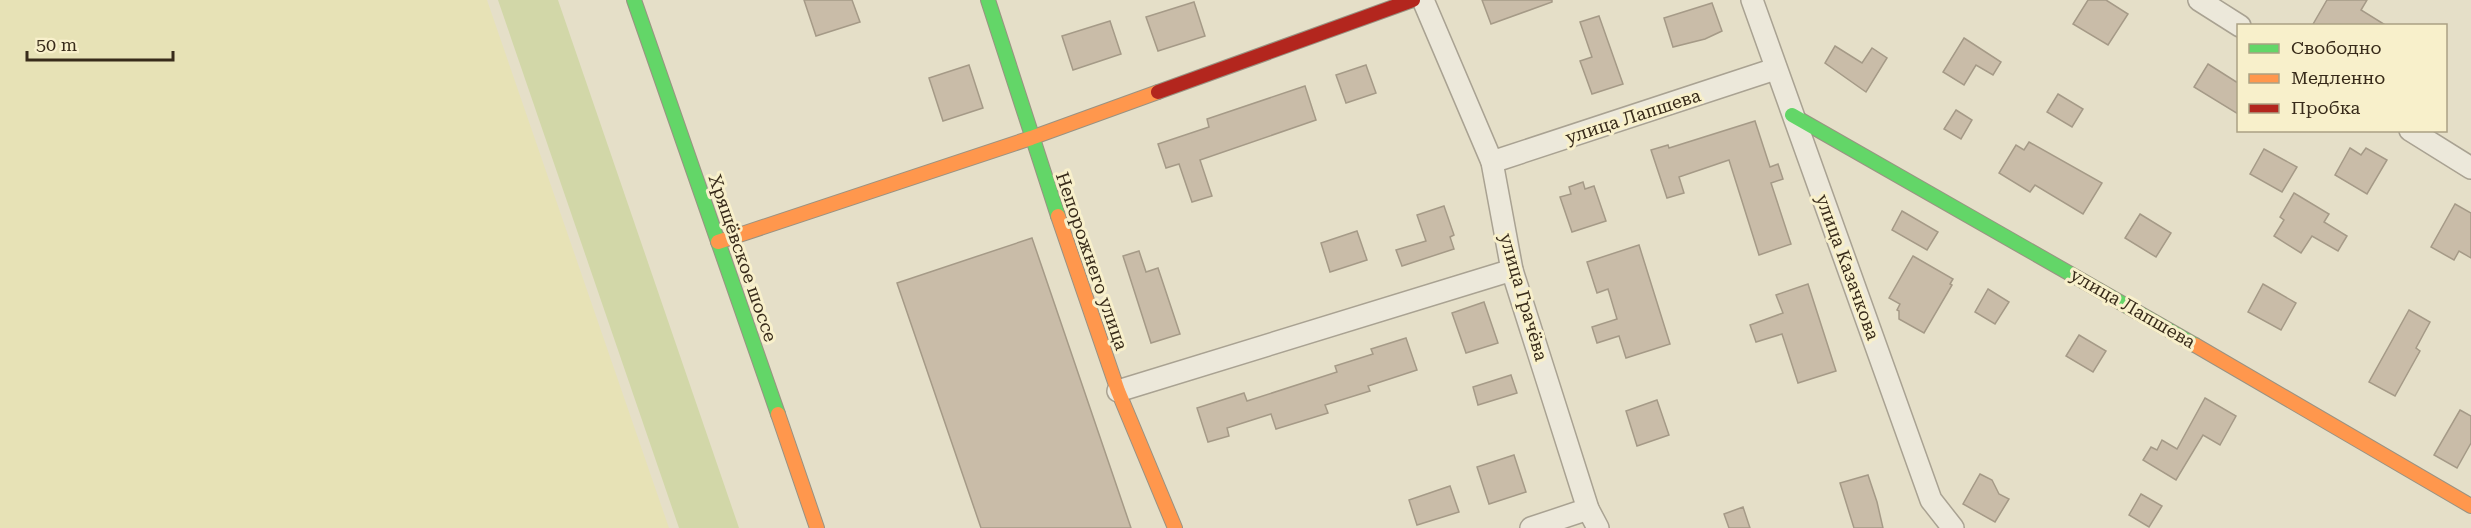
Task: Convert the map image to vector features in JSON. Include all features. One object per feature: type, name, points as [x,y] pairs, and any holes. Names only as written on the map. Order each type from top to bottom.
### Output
[{"type":"street","name":"Хрящёвское шоссе","points":[[634,0],[817,528]]},
{"type":"street","name":"Непорожнего улица","points":[[988,0],[1031,138],[1118,391],[1175,528]]},
{"type":"street","points":[[718,242],[1031,138],[1413,0]]},
{"type":"street","name":"улица Грачёва","points":[[1423,0],[1492,162],[1512,270],[1593,519]]},
{"type":"street","name":"улица Казачкова","points":[[1752,0],[1931,500],[1953,528]]},
{"type":"street","points":[[2199,0],[2237,24]]},
{"type":"street","name":"улица Лапшева","points":[[1492,162],[1775,69]]},
{"type":"street","name":"улица Лапшева","points":[[1792,115],[2184,338],[2471,506]]},
{"type":"street","points":[[2413,132],[2471,168]]},
{"type":"street","points":[[1118,391],[1512,270]]},
{"type":"street","points":[[1531,528],[1593,519]]},
{"type":"shaded area","points":[[0,0],[487,0],[669,528],[0,528]]},
{"type":"green space","points":[[498,0],[558,0],[739,528],[679,528]]},
{"type":"building","points":[[804,0],[852,0],[860,22],[816,36]]},
{"type":"building","points":[[1482,0],[1552,0],[1552,2],[1491,24]]},
{"type":"building","points":[[2088,0],[2106,0],[2128,14],[2108,45],[2073,24]]},
{"type":"building","points":[[2327,0],[2367,0],[2361,10],[2384,24],[2313,24]]},
{"type":"building","points":[[1194,2],[1205,36],[1158,51],[1146,17]]},
{"type":"building","points":[[1712,3],[1722,31],[1705,39],[1673,47],[1664,18]]},
{"type":"building","points":[[1599,16],[1623,84],[1592,94],[1580,61],[1592,57],[1580,22]]},
{"type":"building","points":[[1110,21],[1121,54],[1073,70],[1062,36]]},
{"type":"building","points":[[1964,38],[2001,62],[1993,75],[1976,65],[1964,85],[1943,72]]},
{"type":"building","points":[[1835,46],[1862,63],[1872,48],[1887,58],[1866,92],[1825,63]]},
{"type":"building","points":[[2208,64],[2237,82],[2237,113],[2194,87]]},
{"type":"building","points":[[969,65],[983,108],[943,121],[929,78]]},
{"type":"building","points":[[1366,65],[1376,93],[1346,103],[1336,75]]},
{"type":"building","points":[[1305,86],[1316,120],[1200,160],[1212,196],[1192,202],[1179,164],[1166,168],[1158,144],[1209,127],[1207,119]]},
{"type":"building","points":[[2058,94],[2083,109],[2072,127],[2047,112]]},
{"type":"building","points":[[1956,110],[1972,120],[1961,139],[1944,129]]},
{"type":"building","points":[[1755,121],[1770,167],[1778,164],[1783,179],[1771,183],[1791,244],[1759,255],[1729,160],[1679,177],[1684,193],[1667,198],[1651,150],[1668,145],[1669,148]]},
{"type":"building","points":[[2029,142],[2102,183],[2083,214],[2035,185],[2030,192],[1999,173],[2016,145],[2024,150]]},
{"type":"building","points":[[2350,148],[2361,155],[2366,148],[2387,160],[2367,194],[2335,175]]},
{"type":"building","points":[[2264,149],[2297,167],[2282,192],[2250,174]]},
{"type":"building","points":[[1583,182],[1585,189],[1594,186],[1606,221],[1572,232],[1560,197],[1571,194],[1569,187]]},
{"type":"building","points":[[2294,193],[2329,214],[2324,222],[2347,236],[2338,251],[2312,236],[2301,253],[2274,236],[2284,220],[2280,217]]},
{"type":"building","points":[[2455,204],[2471,213],[2471,258],[2459,251],[2454,260],[2431,247]]},
{"type":"building","points":[[1444,206],[1454,235],[1450,237],[1454,249],[1402,266],[1396,250],[1426,241],[1417,215]]},
{"type":"building","points":[[1902,211],[1938,232],[1927,250],[1892,230]]},
{"type":"building","points":[[2140,214],[2171,233],[2156,257],[2125,238]]},
{"type":"building","points":[[1357,231],[1367,260],[1330,272],[1321,243]]},
{"type":"building","points":[[1032,238],[1131,528],[981,528],[897,283]]},
{"type":"building","points":[[1639,245],[1670,344],[1626,358],[1619,336],[1597,343],[1592,327],[1617,319],[1608,289],[1597,293],[1587,262]]},
{"type":"building","points":[[1139,251],[1146,272],[1158,268],[1180,334],[1151,343],[1123,256]]},
{"type":"building","points":[[1913,256],[1953,279],[1950,284],[1952,285],[1924,333],[1899,319],[1897,310],[1900,304],[1889,298]]},
{"type":"building","points":[[1808,284],[1836,371],[1798,383],[1782,334],[1756,342],[1750,325],[1783,313],[1776,295]]},
{"type":"building","points":[[2263,284],[2296,303],[2281,330],[2248,312]]},
{"type":"building","points":[[1988,289],[2009,302],[1995,324],[1975,312]]},
{"type":"building","points":[[1484,302],[1498,343],[1466,353],[1452,313]]},
{"type":"building","points":[[2409,310],[2430,322],[2416,348],[2420,351],[2395,396],[2369,382]]},
{"type":"building","points":[[2079,335],[2106,351],[2093,372],[2066,356]]},
{"type":"building","points":[[1406,338],[1417,370],[1368,386],[1370,391],[1325,405],[1328,413],[1276,429],[1271,414],[1227,428],[1229,436],[1208,442],[1197,408],[1244,393],[1247,401],[1337,372],[1335,366],[1373,354],[1371,349]]},
{"type":"building","points":[[1511,375],[1517,393],[1478,405],[1473,387]]},
{"type":"building","points":[[2205,398],[2236,416],[2220,445],[2203,435],[2176,480],[2143,460],[2151,447],[2157,450],[2162,440],[2177,449]]},
{"type":"building","points":[[1657,400],[1669,435],[1637,446],[1626,411]]},
{"type":"building","points":[[2460,410],[2471,416],[2471,443],[2457,468],[2434,455]]},
{"type":"building","points":[[1514,455],[1526,492],[1489,504],[1477,467]]},
{"type":"building","points":[[1980,474],[1992,480],[1999,494],[2009,499],[1995,522],[1963,504]]},
{"type":"building","points":[[1868,475],[1883,528],[1854,528],[1840,483]]},
{"type":"building","points":[[1450,486],[1459,512],[1417,525],[1409,500]]},
{"type":"building","points":[[2141,494],[2162,506],[2149,527],[2129,515]]},
{"type":"building","points":[[1743,507],[1750,528],[1729,528],[1724,514]]},
{"type":"traffic: fast","points":[[634,0],[778,414]]},
{"type":"traffic: fast","points":[[988,0],[1058,216]]},
{"type":"traffic: fast","points":[[1792,115],[2195,345]]},
{"type":"traffic: slow","points":[[718,242],[1031,138],[1158,92]]},
{"type":"traffic: slow","points":[[1058,216],[1118,391],[1175,528]]},
{"type":"traffic: slow","points":[[2195,345],[2471,506]]},
{"type":"traffic: slow","points":[[778,414],[817,528]]},
{"type":"traffic: jam","points":[[1158,92],[1413,0]]}]
